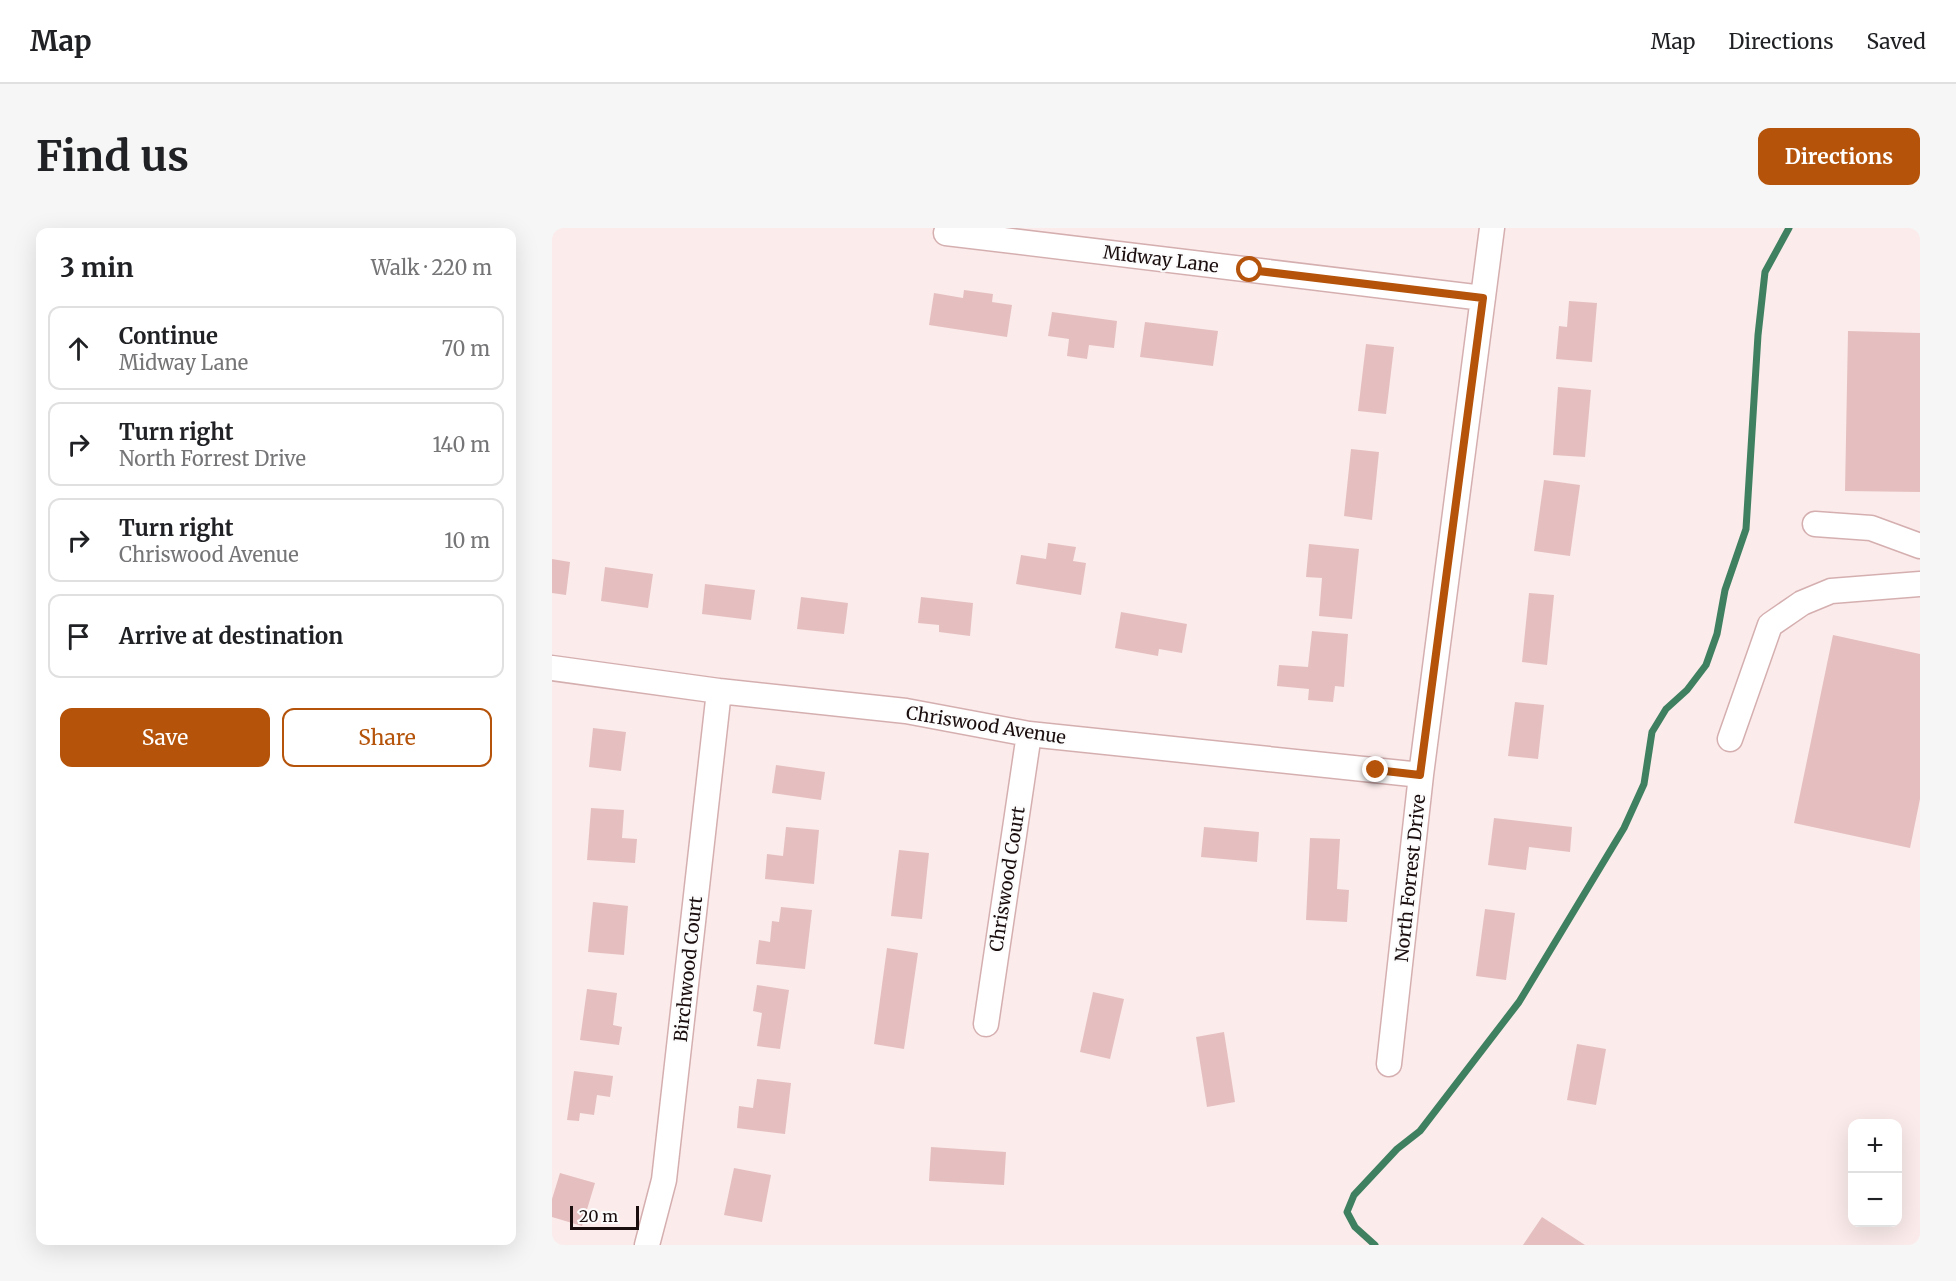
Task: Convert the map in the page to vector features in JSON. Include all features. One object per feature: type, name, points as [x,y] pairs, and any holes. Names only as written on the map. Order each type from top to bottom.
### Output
[{"type":"street","name":"North Forrest Drive","points":[[1389,1064],[1420,775],[1492,228]]},
{"type":"street","name":"Midway Lane","points":[[946,233],[1483,298]]},
{"type":"street","points":[[1815,524],[1871,528],[1920,546]]},
{"type":"street","points":[[1730,739],[1770,625],[1802,603],[1831,591],[1920,584]]},
{"type":"street","name":"Chriswood Avenue","points":[[552,668],[906,711],[1029,734],[1420,775]]},
{"type":"street","name":"Birchwood Court","points":[[647,1245],[664,1180],[719,690]]},
{"type":"street","name":"Chriswood Court","points":[[986,1024],[1029,734]]},
{"type":"building","points":[[964,290],[993,294],[992,302],[1012,305],[1007,337],[929,325],[934,293],[963,298]]},
{"type":"building","points":[[1569,301],[1597,303],[1592,362],[1556,359],[1559,326],[1567,327]]},
{"type":"building","points":[[1052,312],[1117,321],[1114,348],[1089,345],[1087,359],[1067,356],[1069,339],[1048,336]]},
{"type":"building","points":[[1145,322],[1218,331],[1213,366],[1140,357]]},
{"type":"building","points":[[1848,331],[1920,333],[1920,492],[1845,491]]},
{"type":"building","points":[[1366,344],[1394,347],[1386,414],[1358,411]]},
{"type":"building","points":[[1558,387],[1591,390],[1585,457],[1553,455]]},
{"type":"building","points":[[1351,449],[1379,452],[1372,520],[1344,516]]},
{"type":"building","points":[[1544,480],[1580,485],[1570,556],[1534,551]]},
{"type":"building","points":[[1048,543],[1076,547],[1073,561],[1086,563],[1081,595],[1016,584],[1021,555],[1046,559]]},
{"type":"building","points":[[1309,544],[1359,549],[1352,619],[1319,616],[1322,578],[1306,577]]},
{"type":"building","points":[[552,559],[570,562],[566,595],[552,593]]},
{"type":"building","points":[[605,567],[653,574],[648,608],[601,601]]},
{"type":"building","points":[[705,584],[755,590],[751,620],[702,614]]},
{"type":"building","points":[[1529,593],[1554,595],[1547,665],[1522,662]]},
{"type":"building","points":[[801,597],[848,603],[844,634],[797,629]]},
{"type":"building","points":[[921,597],[973,603],[970,636],[939,632],[939,625],[918,623]]},
{"type":"building","points":[[1121,612],[1187,624],[1182,653],[1159,649],[1158,656],[1115,648]]},
{"type":"building","points":[[1312,631],[1348,634],[1344,687],[1335,686],[1333,702],[1308,700],[1309,689],[1277,686],[1279,665],[1308,667]]},
{"type":"building","points":[[1833,635],[1920,654],[1920,799],[1910,848],[1794,823]]},
{"type":"building","points":[[1515,702],[1544,705],[1538,759],[1508,756]]},
{"type":"building","points":[[593,728],[626,732],[621,771],[589,767]]},
{"type":"building","points":[[776,765],[825,772],[821,800],[772,793]]},
{"type":"building","points":[[591,808],[624,810],[622,838],[637,839],[635,863],[587,860]]},
{"type":"building","points":[[1494,818],[1572,827],[1570,852],[1529,847],[1526,870],[1488,865]]},
{"type":"building","points":[[786,827],[819,830],[814,884],[765,879],[767,854],[783,856]]},
{"type":"building","points":[[1204,827],[1259,832],[1257,862],[1201,857]]},
{"type":"building","points":[[1310,838],[1340,839],[1337,889],[1349,890],[1347,922],[1306,920]]},
{"type":"building","points":[[899,850],[929,853],[922,919],[891,916]]},
{"type":"building","points":[[593,902],[628,906],[624,955],[588,952]]},
{"type":"building","points":[[781,907],[812,910],[805,969],[756,964],[759,940],[770,942],[772,921],[779,922]]},
{"type":"building","points":[[1485,909],[1515,913],[1506,980],[1476,976]]},
{"type":"building","points":[[887,948],[918,953],[904,1049],[874,1044]]},
{"type":"building","points":[[757,985],[789,990],[780,1049],[757,1046],[762,1013],[753,1011]]},
{"type":"building","points":[[587,989],[617,993],[613,1025],[622,1027],[619,1045],[580,1040]]},
{"type":"building","points":[[1093,992],[1124,999],[1110,1059],[1080,1052]]},
{"type":"building","points":[[1224,1032],[1235,1102],[1207,1107],[1196,1037]]},
{"type":"building","points":[[1577,1044],[1606,1049],[1596,1105],[1567,1100]]},
{"type":"building","points":[[574,1071],[613,1076],[610,1097],[597,1095],[594,1115],[580,1113],[579,1121],[567,1120]]},
{"type":"building","points":[[757,1079],[791,1083],[785,1134],[737,1128],[739,1106],[753,1108]]},
{"type":"building","points":[[931,1147],[1006,1152],[1004,1185],[929,1181]]},
{"type":"building","points":[[734,1168],[771,1175],[762,1222],[724,1215]]},
{"type":"building","points":[[560,1173],[595,1183],[582,1226],[552,1217],[552,1199]]},
{"type":"building","points":[[1542,1217],[1585,1245],[1523,1245]]},
{"type":"waterway","points":[[1375,1245],[1355,1227],[1347,1212],[1354,1195],[1397,1149],[1420,1131],[1519,1002],[1624,828],[1644,784],[1652,732],[1666,709],[1687,690],[1706,665],[1717,634],[1725,590],[1746,529],[1758,335],[1765,272],[1789,228]]},
{"type":"route","points":[[1250,270],[1483,298],[1420,775],[1376,770]]}]
